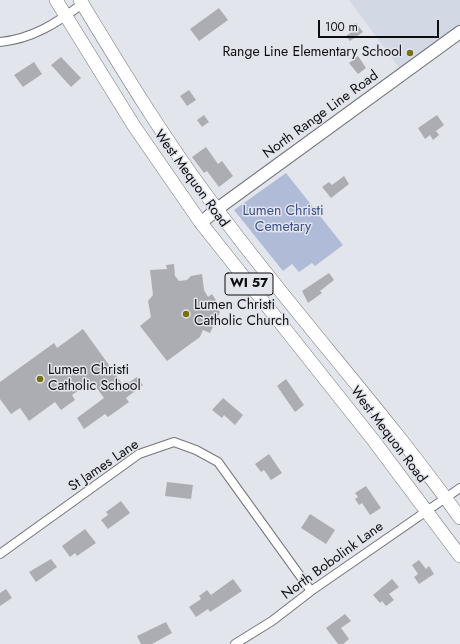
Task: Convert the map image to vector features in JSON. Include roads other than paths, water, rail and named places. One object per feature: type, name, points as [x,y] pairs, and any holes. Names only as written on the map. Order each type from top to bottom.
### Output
[{"type":"main road","name":"West Mequon Road","points":[[56,0],[134,126],[201,223],[369,435],[460,556]]},
{"type":"main road","name":"West Mequon Road","points":[[81,2],[144,104],[216,209],[445,497],[460,518]]},
{"type":"street","points":[[0,42],[33,34],[50,27],[66,16],[81,2]]},
{"type":"street","name":"North Range Line Road","points":[[201,223],[216,209],[460,32]]},
{"type":"street","name":"St James Lane","points":[[0,554],[139,454],[174,442],[196,450],[218,462],[311,591]]},
{"type":"street","name":"North Bobolink Lane","points":[[235,644],[272,621],[311,591],[460,488]]},
{"type":"place","name":"Range Line Elementary School","points":[[410,53]]},
{"type":"place","name":"Lumen Christi Catholic Church","points":[[186,314]]},
{"type":"place","name":"Lumen Christi Catholic School","points":[[40,379]]},
{"type":"park label","name":"Lumen Christi Cemetary","points":[[283,220]]}]
